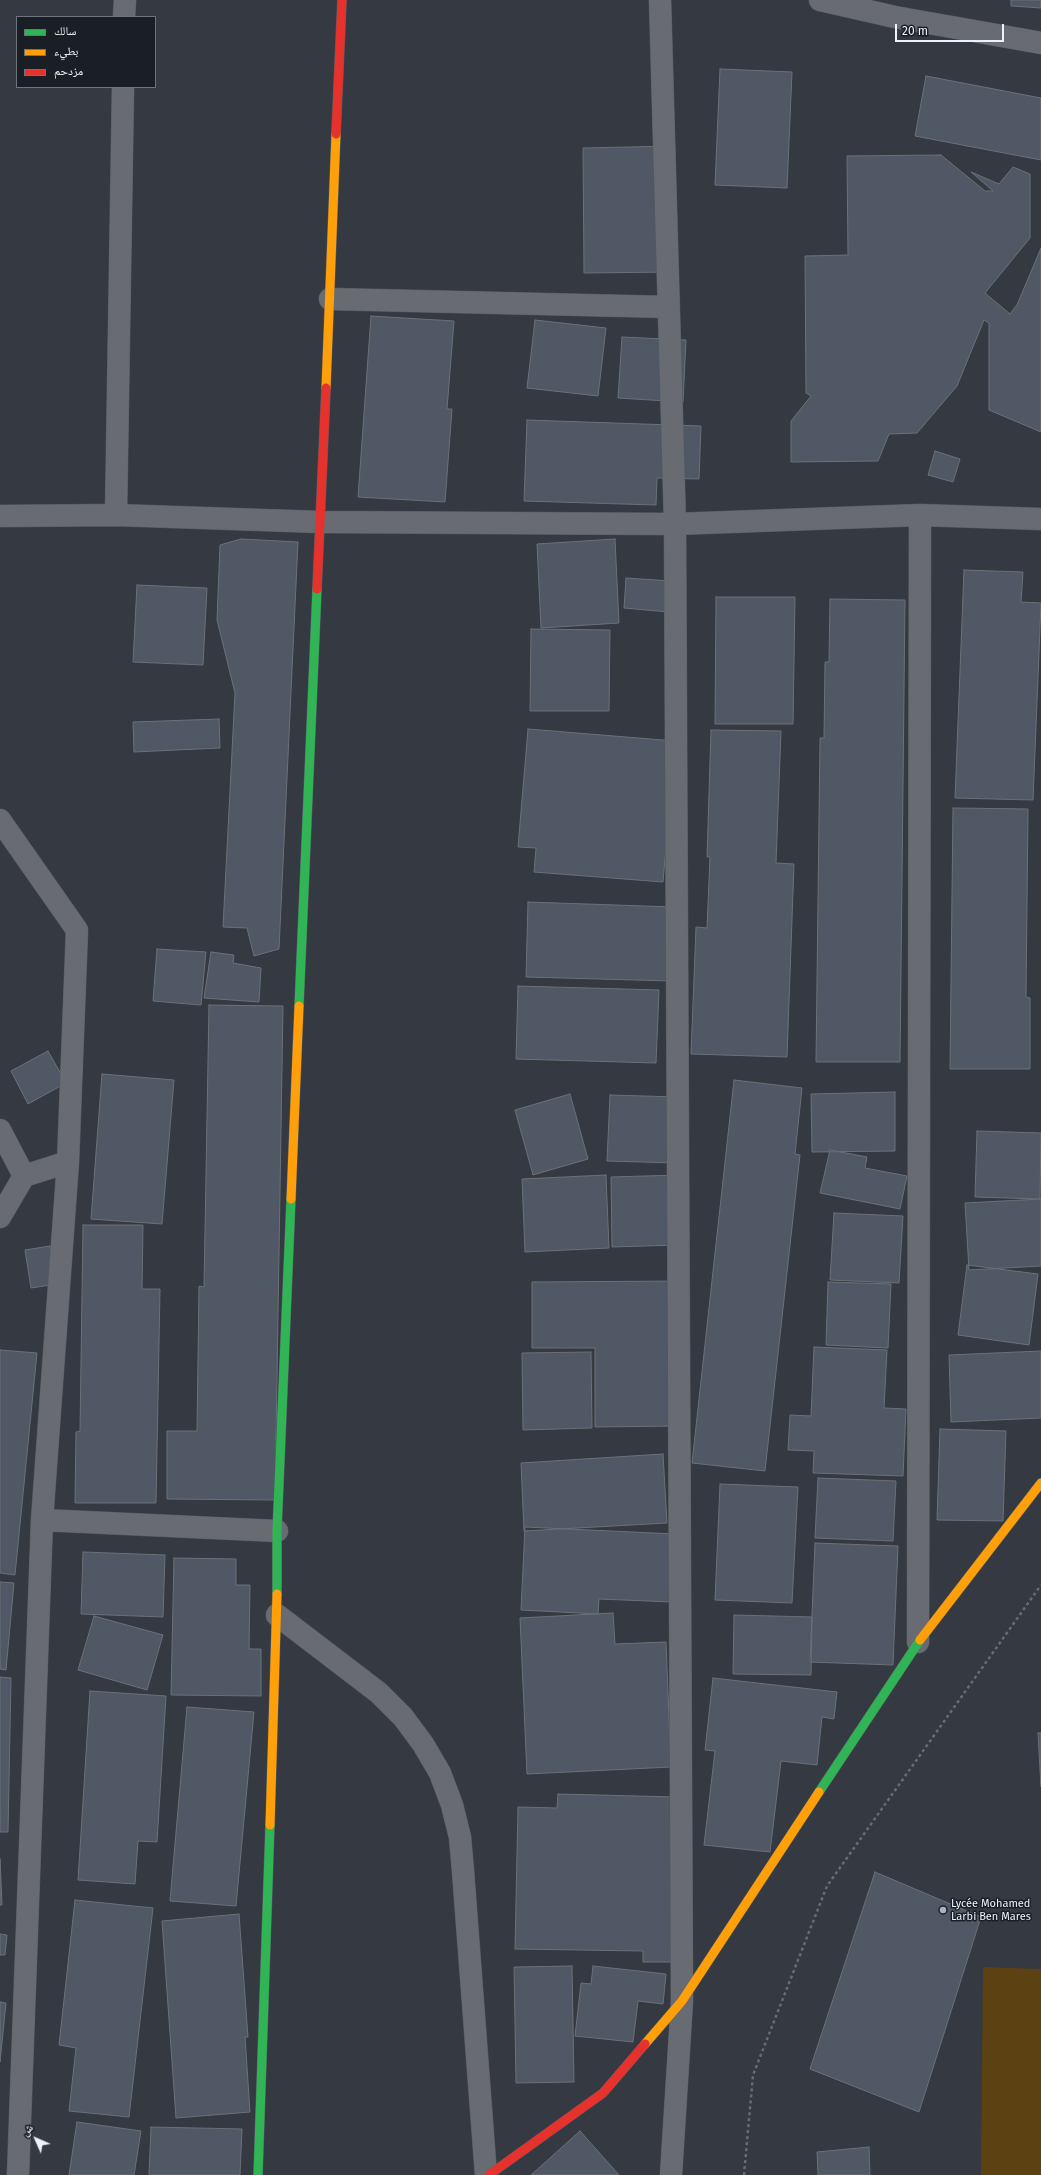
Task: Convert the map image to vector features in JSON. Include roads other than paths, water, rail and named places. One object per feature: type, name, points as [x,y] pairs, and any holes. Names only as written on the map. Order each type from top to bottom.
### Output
[{"type":"street","points":[[124,16],[125,0]]},
{"type":"street","points":[[258,2175],[277,1615],[277,1531],[342,0]]},
{"type":"street","points":[[660,0],[675,524],[682,2001],[671,2175]]},
{"type":"street","points":[[820,0],[896,9],[1041,43]]},
{"type":"street","points":[[116,515],[123,88]]},
{"type":"street","points":[[330,299],[668,307]]},
{"type":"street","points":[[0,516],[116,515],[320,522],[675,524],[920,515],[1041,519]]},
{"type":"street","points":[[918,1642],[920,515]]},
{"type":"street","points":[[0,820],[77,930],[68,1162],[42,1520],[18,2175]]},
{"type":"street","points":[[0,1130],[24,1176]]},
{"type":"street","points":[[0,1217],[24,1176],[68,1162]]},
{"type":"street","points":[[489,2175],[603,2093],[682,2001],[918,1642],[1041,1483]]},
{"type":"street","points":[[42,1520],[277,1531]]},
{"type":"street","points":[[277,1615],[379,1693],[403,1717],[423,1744],[437,1767],[452,1805],[460,1837],[486,2175]]},
{"type":"place","name":"Lycée Mohamed Larbi Ben Mares","points":[[943,1910]]}]
